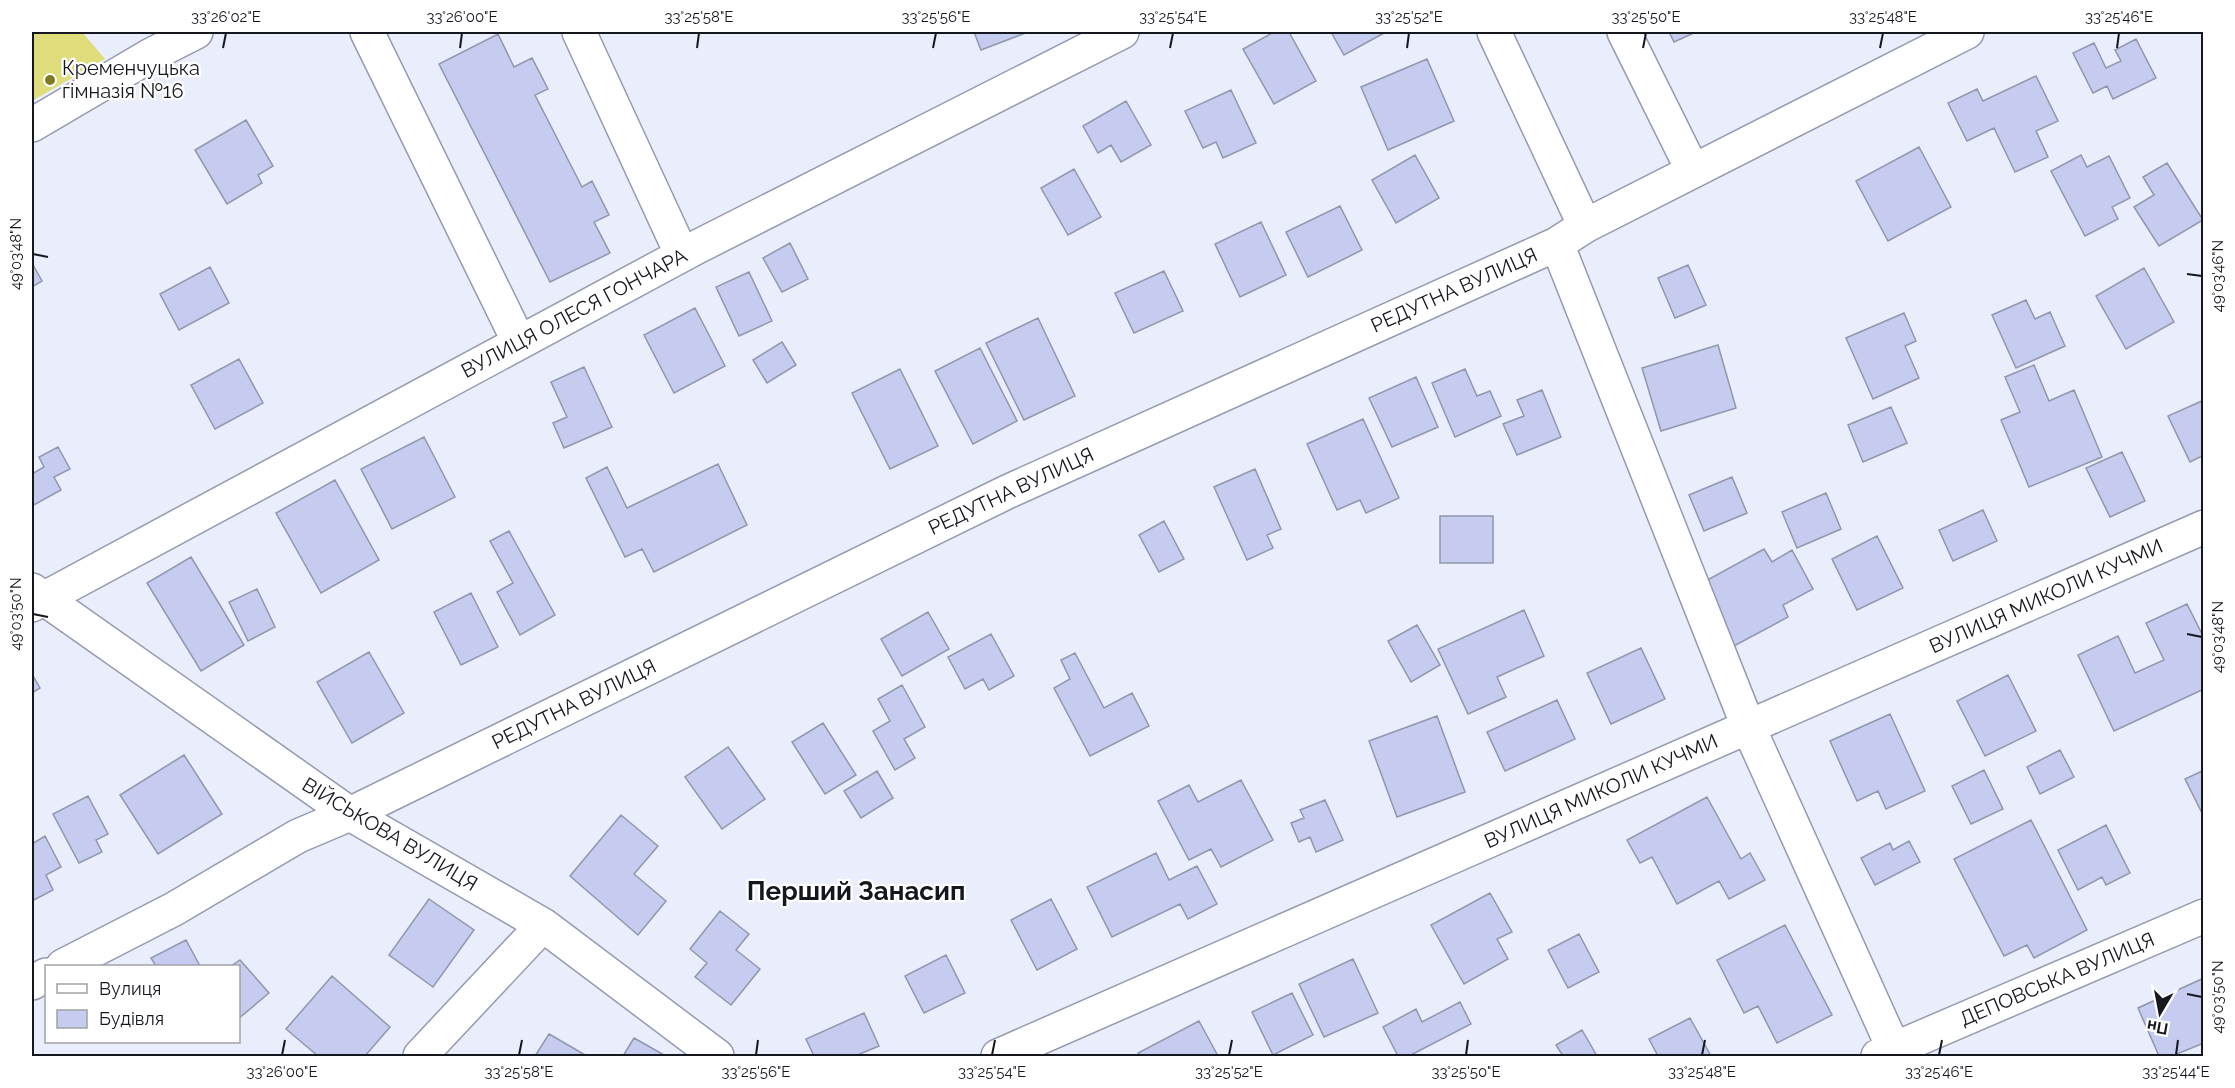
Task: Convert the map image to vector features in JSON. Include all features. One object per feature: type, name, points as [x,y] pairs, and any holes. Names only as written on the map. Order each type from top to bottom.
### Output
[{"type":"street","points":[[32,125],[151,55],[196,32]]},
{"type":"street","points":[[367,32],[519,342]]},
{"type":"street","points":[[579,32],[682,255]]},
{"type":"street","name":"ВУЛИЦЯ ОЛЕСЯ ГОНЧАРА","points":[[36,598],[682,255],[1122,32]]},
{"type":"street","points":[[1494,32],[1585,226]]},
{"type":"street","points":[[1624,32],[1693,171]]},
{"type":"street","name":"РЕДУТНА ВУЛИЦЯ","points":[[65,965],[174,909],[298,836],[350,814],[1007,492],[1557,244],[1585,226],[1967,32]]},
{"type":"street","points":[[1557,244],[1748,726],[1890,1054]]},
{"type":"street","name":"ВУЛИЦЯ МИКОЛИ КУЧМИ","points":[[998,1056],[2204,527]]},
{"type":"street","name":"ВІЙСЬКОВА ВУЛИЦЯ","points":[[36,598],[350,814],[543,925],[717,1056]]},
{"type":"street","name":"ДЕПОВСЬКА ВУЛИЦЯ","points":[[1890,1054],[2204,916]]},
{"type":"street","points":[[420,1056],[543,925]]},
{"type":"shaded area","name":"Кременчуцька гімназія №16","points":[[32,32],[82,32],[105,59],[32,101]]},
{"type":"building","points":[[974,32],[1028,32],[981,50]]},
{"type":"building","points":[[1274,32],[1289,32],[1316,81],[1274,104],[1243,49]]},
{"type":"building","points":[[1331,32],[1386,32],[1344,55]]},
{"type":"building","points":[[1669,32],[1696,32],[1674,42]]},
{"type":"building","points":[[498,34],[514,67],[532,58],[548,89],[535,95],[582,187],[592,181],[609,215],[594,222],[610,253],[550,282],[439,64]]},
{"type":"building","points":[[2136,39],[2156,78],[2113,99],[2107,86],[2093,93],[2073,53],[2094,43],[2106,68],[2121,61],[2115,50]]},
{"type":"building","points":[[1427,59],[1454,121],[1388,150],[1361,87]]},
{"type":"building","points":[[2036,76],[2058,121],[2036,131],[2048,157],[2015,172],[1994,128],[1967,141],[1948,103],[1977,89],[1983,101]]},
{"type":"building","points":[[1231,90],[1256,143],[1223,158],[1216,142],[1203,148],[1185,111]]},
{"type":"building","points":[[1126,101],[1151,145],[1121,162],[1111,145],[1098,153],[1083,126]]},
{"type":"building","points":[[246,120],[273,166],[258,175],[262,183],[227,204],[195,150]]},
{"type":"building","points":[[1919,147],[1951,207],[1888,241],[1856,181]]},
{"type":"building","points":[[1415,155],[1439,198],[1396,223],[1372,180]]},
{"type":"building","points":[[2081,155],[2087,167],[2109,156],[2130,198],[2112,207],[2118,219],[2085,236],[2051,171]]},
{"type":"building","points":[[2167,163],[2203,220],[2159,246],[2134,207],[2154,195],[2143,177]]},
{"type":"building","points":[[1074,169],[1101,217],[1068,235],[1041,188]]},
{"type":"building","points":[[1340,206],[1362,250],[1308,277],[1286,232]]},
{"type":"building","points":[[1261,222],[1286,275],[1240,297],[1215,244]]},
{"type":"building","points":[[790,243],[808,279],[782,292],[763,258]]},
{"type":"building","points":[[32,263],[42,281],[32,287]]},
{"type":"building","points":[[1688,265],[1706,305],[1675,318],[1658,278]]},
{"type":"building","points":[[210,267],[229,303],[179,330],[160,294]]},
{"type":"building","points":[[2144,268],[2174,322],[2126,349],[2096,296]]},
{"type":"building","points":[[1164,271],[1183,311],[1134,333],[1115,293]]},
{"type":"building","points":[[749,272],[772,321],[739,336],[716,287]]},
{"type":"building","points":[[2026,300],[2035,319],[2050,312],[2065,346],[2016,368],[1992,315]]},
{"type":"building","points":[[695,308],[725,366],[674,393],[644,335]]},
{"type":"building","points":[[1904,313],[1916,341],[1905,346],[1919,378],[1873,399],[1846,338]]},
{"type":"building","points":[[1038,318],[1075,396],[1024,420],[986,343]]},
{"type":"building","points":[[782,342],[796,365],[767,383],[753,360]]},
{"type":"building","points":[[1718,345],[1736,408],[1661,431],[1642,368]]},
{"type":"building","points":[[980,348],[1017,421],[973,444],[935,371]]},
{"type":"building","points":[[239,359],[263,403],[215,429],[191,385]]},
{"type":"building","points":[[2034,365],[2049,401],[2074,390],[2102,457],[2029,487],[2001,420],[2020,412],[2005,377]]},
{"type":"building","points":[[584,367],[612,427],[564,448],[553,423],[567,417],[551,382]]},
{"type":"building","points":[[900,369],[938,446],[890,469],[852,393]]},
{"type":"building","points":[[1465,369],[1477,396],[1490,391],[1501,416],[1455,437],[1432,383]]},
{"type":"building","points":[[1416,377],[1438,427],[1392,447],[1369,398]]},
{"type":"building","points":[[1542,390],[1561,437],[1517,455],[1503,424],[1524,416],[1517,400]]},
{"type":"building","points":[[2204,400],[2204,455],[2190,462],[2168,416]]},
{"type":"building","points":[[1891,407],[1907,443],[1863,462],[1848,425]]},
{"type":"building","points":[[1363,419],[1399,498],[1366,513],[1360,500],[1337,510],[1307,444]]},
{"type":"building","points":[[424,437],[455,497],[392,529],[361,469]]},
{"type":"building","points":[[58,447],[70,469],[54,477],[61,490],[32,506],[32,474],[44,467],[39,457]]},
{"type":"building","points":[[2122,452],[2145,501],[2110,517],[2086,468]]},
{"type":"building","points":[[718,464],[747,525],[654,572],[642,549],[625,557],[586,478],[607,467],[627,508]]},
{"type":"building","points":[[1255,469],[1281,529],[1267,535],[1273,548],[1247,560],[1214,487]]},
{"type":"building","points":[[1732,477],[1747,513],[1704,531],[1689,495]]},
{"type":"building","points":[[335,480],[379,560],[321,593],[276,513]]},
{"type":"building","points":[[1826,493],[1841,529],[1797,548],[1782,512]]},
{"type":"building","points":[[1983,510],[1997,541],[1953,561],[1939,530]]},
{"type":"building","points":[[1440,516],[1493,516],[1493,563],[1440,563]]},
{"type":"building","points":[[1164,521],[1184,559],[1159,572],[1139,535]]},
{"type":"building","points":[[509,531],[555,615],[520,635],[497,592],[513,583],[490,541]]},
{"type":"building","points":[[1877,536],[1903,588],[1857,610],[1832,559]]},
{"type":"building","points":[[1764,549],[1772,562],[1792,550],[1813,589],[1783,605],[1788,617],[1734,646],[1700,584]]},
{"type":"building","points":[[191,557],[244,645],[201,671],[147,583]]},
{"type":"building","points":[[257,589],[275,627],[248,641],[229,602]]},
{"type":"building","points":[[471,593],[498,647],[461,665],[434,612]]},
{"type":"building","points":[[2187,604],[2204,638],[2204,689],[2114,731],[2078,655],[2118,636],[2135,673],[2164,660],[2146,623]]},
{"type":"building","points":[[1524,610],[1544,656],[1497,677],[1506,697],[1468,714],[1438,649]]},
{"type":"building","points":[[928,612],[949,649],[902,676],[881,639]]},
{"type":"building","points":[[1417,625],[1440,665],[1411,682],[1388,641]]},
{"type":"building","points":[[991,634],[1014,676],[989,690],[983,679],[965,689],[948,657]]},
{"type":"building","points":[[1641,648],[1665,699],[1611,724],[1587,673]]},
{"type":"building","points":[[369,652],[404,713],[352,743],[317,682]]},
{"type":"building","points":[[1075,653],[1104,708],[1132,693],[1149,726],[1090,756],[1054,688],[1070,679],[1061,660]]},
{"type":"building","points":[[32,674],[40,688],[32,693]]},
{"type":"building","points":[[2008,675],[2036,731],[1985,756],[1957,701]]},
{"type":"building","points":[[902,685],[925,727],[904,739],[915,758],[895,770],[873,731],[890,721],[878,699]]},
{"type":"building","points":[[1557,700],[1575,739],[1505,771],[1487,732]]},
{"type":"building","points":[[1890,714],[1925,791],[1886,809],[1878,791],[1857,801],[1830,741]]},
{"type":"building","points":[[1437,716],[1465,792],[1397,817],[1369,741]]},
{"type":"building","points":[[823,723],[856,775],[825,794],[792,742]]},
{"type":"building","points":[[728,747],[765,799],[722,829],[685,777]]},
{"type":"building","points":[[2060,750],[2074,777],[2040,794],[2027,767]]},
{"type":"building","points":[[184,755],[222,814],[158,854],[120,795]]},
{"type":"building","points":[[1984,770],[2003,809],[1971,824],[1952,786]]},
{"type":"building","points":[[2204,770],[2204,817],[2185,779]]},
{"type":"building","points":[[877,771],[893,798],[861,818],[844,791]]},
{"type":"building","points":[[1241,780],[1273,840],[1221,867],[1211,849],[1189,860],[1158,801],[1189,785],[1198,802]]},
{"type":"building","points":[[88,796],[108,834],[96,840],[102,852],[79,863],[53,814]]},
{"type":"building","points":[[1707,797],[1741,859],[1750,853],[1765,880],[1729,899],[1719,881],[1677,904],[1652,857],[1640,863],[1627,840]]},
{"type":"building","points":[[1325,800],[1343,840],[1316,852],[1310,837],[1299,842],[1291,823],[1304,818],[1300,810]]},
{"type":"building","points":[[621,815],[658,846],[634,874],[666,901],[638,935],[570,876]]},
{"type":"building","points":[[2031,820],[2087,930],[2034,958],[2027,945],[2004,956],[1954,859]]},
{"type":"building","points":[[2106,825],[2130,873],[2106,885],[2102,877],[2078,890],[2058,850]]},
{"type":"building","points":[[45,836],[61,867],[46,875],[53,890],[32,901],[32,844]]},
{"type":"building","points":[[1909,841],[1920,862],[1875,885],[1861,858],[1890,843],[1893,850]]},
{"type":"building","points":[[1156,853],[1169,880],[1197,866],[1217,904],[1188,919],[1180,904],[1112,937],[1087,887]]},
{"type":"building","points":[[1490,893],[1512,932],[1497,939],[1508,959],[1464,984],[1431,925]]},
{"type":"building","points":[[429,899],[474,930],[433,987],[389,955]]},
{"type":"building","points":[[1051,899],[1077,949],[1037,970],[1011,920]]},
{"type":"building","points":[[720,911],[749,934],[736,950],[760,969],[731,1005],[695,977],[707,963],[690,949]]},
{"type":"building","points":[[1785,925],[1832,1015],[1777,1043],[1758,1006],[1744,1013],[1717,960]]},
{"type":"building","points":[[1579,934],[1599,972],[1568,988],[1548,950]]},
{"type":"building","points":[[186,940],[199,965],[155,965],[151,958]]},
{"type":"building","points":[[946,955],[965,993],[924,1013],[905,976]]},
{"type":"building","points":[[1353,959],[1378,1013],[1324,1037],[1299,984]]},
{"type":"building","points":[[240,960],[269,993],[240,1017],[240,965],[232,965]]},
{"type":"building","points":[[332,976],[390,1027],[365,1056],[318,1056],[286,1029]]},
{"type":"building","points":[[2204,978],[2204,1043],[2172,1056],[2159,1056],[2138,1008]]},
{"type":"building","points":[[1292,993],[1313,1035],[1273,1055],[1252,1012]]},
{"type":"building","points":[[1460,1002],[1471,1024],[1409,1056],[1398,1056],[1383,1027],[1416,1009],[1422,1022]]},
{"type":"building","points":[[864,1013],[879,1046],[855,1056],[814,1056],[806,1039]]},
{"type":"building","points":[[1690,1018],[1711,1056],[1658,1056],[1649,1039]]},
{"type":"building","points":[[1199,1021],[1218,1056],[1140,1056],[1138,1053]]},
{"type":"building","points":[[1582,1030],[1597,1056],[1563,1056],[1556,1045]]},
{"type":"building","points":[[549,1034],[587,1056],[535,1056]]},
{"type":"building","points":[[634,1038],[666,1056],[623,1056]]},
{"type":"place","name":"Кременчуцька гімназія №16","points":[[50,80]]},
{"type":"district","name":"Перший Занасип","points":[[856,891]]}]
